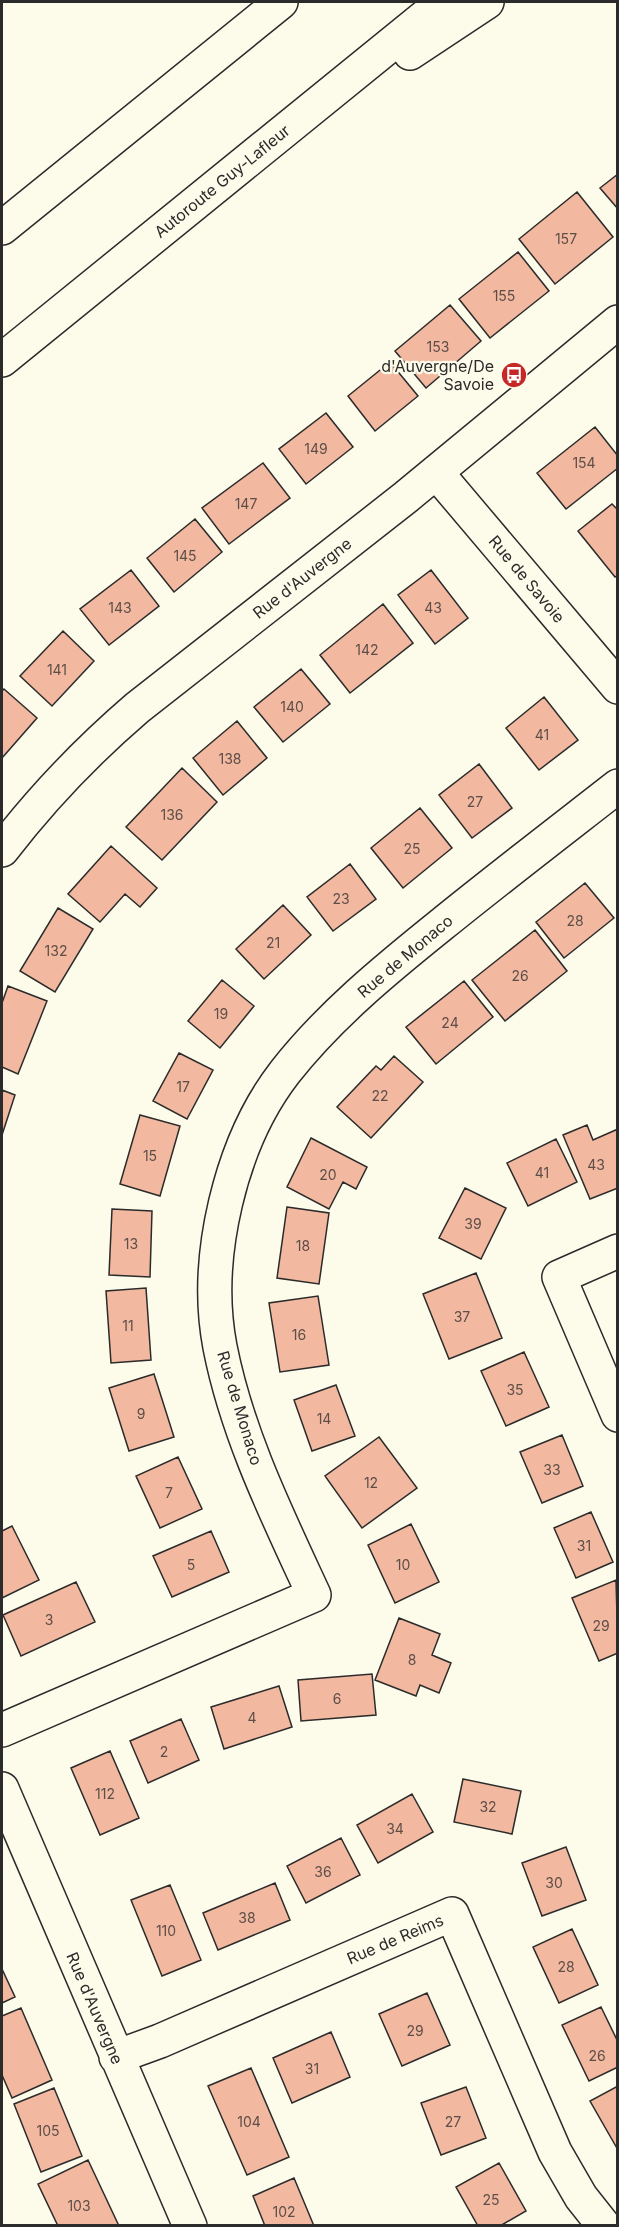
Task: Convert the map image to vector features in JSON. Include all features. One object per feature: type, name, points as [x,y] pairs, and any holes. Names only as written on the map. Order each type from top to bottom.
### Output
[{"type":"main road","points":[[182,82],[258,2]]},
{"type":"main road","points":[[2,228],[282,2]]},
{"type":"main road","name":"Autoroute Guy-Lafleur","points":[[2,360],[443,2]]},
{"type":"main road","points":[[243,164],[487,2]]},
{"type":"main road","name":"Rue d'Auvergne","points":[[2,850],[95,745],[137,708],[436,472],[618,322]]},
{"type":"main road","name":"Rue de Savoie","points":[[436,472],[618,687]]},
{"type":"main road","name":"Rue de Monaco","points":[[2,1730],[314,1594],[276,1512],[248,1443],[220,1346],[216,1303],[223,1215],[244,1143],[261,1107],[284,1073],[352,1000],[405,954],[618,786]]},
{"type":"main road","points":[[618,1251],[559,1277],[618,1415]]},
{"type":"main road","name":"Rue d'Auvergne","points":[[2,1789],[190,2226]]},
{"type":"main road","name":"Rue de Reims","points":[[116,2057],[160,2041],[453,1914],[555,2152],[581,2197],[604,2226]]},
{"type":"building","points":[[618,174],[618,209],[600,188]]},
{"type":"building","points":[[577,192],[613,237],[555,284],[519,239]]},
{"type":"building","points":[[518,252],[549,291],[490,338],[459,299]]},
{"type":"building","points":[[450,305],[481,341],[426,388],[395,351]]},
{"type":"building","points":[[390,362],[418,396],[375,431],[348,396]]},
{"type":"building","points":[[326,413],[353,447],[306,484],[279,449]]},
{"type":"building","points":[[595,427],[618,456],[618,468],[566,509],[537,473]]},
{"type":"building","points":[[263,463],[290,498],[229,544],[202,508]]},
{"type":"building","points":[[612,504],[618,510],[618,575],[615,577],[578,531]]},
{"type":"building","points":[[195,519],[222,552],[174,592],[147,558]]},
{"type":"building","points":[[131,570],[159,606],[109,645],[80,609]]},
{"type":"building","points":[[431,570],[468,618],[435,644],[398,595]]},
{"type":"building","points":[[383,604],[413,643],[350,693],[320,655]]},
{"type":"building","points":[[63,631],[94,661],[52,706],[20,676]]},
{"type":"building","points":[[301,669],[330,704],[283,742],[254,707]]},
{"type":"building","points":[[4,689],[37,718],[2,758],[2,691]]},
{"type":"building","points":[[544,697],[578,740],[539,770],[506,728]]},
{"type":"building","points":[[237,721],[267,758],[223,795],[193,758]]},
{"type":"building","points":[[479,764],[512,808],[472,838],[439,795]]},
{"type":"building","points":[[182,768],[217,802],[162,860],[126,827]]},
{"type":"building","points":[[420,808],[452,848],[403,888],[371,848]]},
{"type":"building","points":[[111,846],[157,888],[140,907],[125,894],[100,922],[68,894]]},
{"type":"building","points":[[350,864],[376,899],[333,931],[307,897]]},
{"type":"building","points":[[585,883],[614,918],[564,958],[536,922]]},
{"type":"building","points":[[283,905],[311,935],[264,979],[236,949]]},
{"type":"building","points":[[58,908],[93,929],[55,992],[20,971]]},
{"type":"building","points":[[535,930],[567,971],[505,1021],[472,980]]},
{"type":"building","points":[[222,980],[254,1006],[220,1048],[188,1021]]},
{"type":"building","points":[[464,981],[493,1017],[436,1064],[406,1027]]},
{"type":"building","points":[[8,986],[47,1001],[18,1074],[2,1067],[2,1003]]},
{"type":"building","points":[[179,1053],[213,1070],[187,1119],[153,1101]]},
{"type":"building","points":[[394,1056],[423,1082],[371,1138],[337,1107],[376,1066],[381,1070]]},
{"type":"building","points":[[2,1090],[15,1095],[2,1135]]},
{"type":"building","points":[[140,1115],[180,1126],[160,1196],[120,1184]]},
{"type":"building","points":[[587,1125],[593,1140],[618,1129],[618,1188],[590,1199],[563,1135]]},
{"type":"building","points":[[311,1138],[367,1167],[356,1189],[343,1182],[329,1209],[287,1187]]},
{"type":"building","points":[[556,1139],[577,1182],[528,1206],[507,1163]]},
{"type":"building","points":[[465,1188],[506,1208],[481,1259],[439,1238]]},
{"type":"building","points":[[287,1207],[329,1213],[319,1284],[277,1278]]},
{"type":"building","points":[[112,1209],[152,1211],[150,1277],[109,1275]]},
{"type":"building","points":[[476,1273],[502,1338],[449,1359],[423,1294]]},
{"type":"building","points":[[146,1288],[151,1360],[111,1363],[106,1291]]},
{"type":"building","points":[[318,1296],[329,1365],[280,1372],[269,1303]]},
{"type":"building","points":[[524,1352],[549,1407],[506,1426],[481,1371]]},
{"type":"building","points":[[154,1374],[174,1437],[129,1451],[109,1388]]},
{"type":"building","points":[[336,1385],[355,1436],[312,1451],[294,1400]]},
{"type":"building","points":[[562,1435],[583,1486],[542,1503],[520,1452]]},
{"type":"building","points":[[379,1437],[417,1488],[362,1528],[325,1476]]},
{"type":"building","points":[[178,1457],[202,1509],[160,1528],[136,1476]]},
{"type":"building","points":[[591,1512],[613,1562],[576,1578],[554,1528]]},
{"type":"building","points":[[411,1524],[439,1582],[395,1603],[368,1545]]},
{"type":"building","points":[[12,1526],[39,1580],[2,1598],[2,1531]]},
{"type":"building","points":[[211,1531],[229,1572],[172,1597],[153,1556]]},
{"type":"building","points":[[616,1580],[618,1653],[599,1661],[572,1598]]},
{"type":"building","points":[[76,1582],[95,1622],[21,1656],[3,1615]]},
{"type":"building","points":[[399,1618],[440,1634],[432,1655],[451,1663],[439,1693],[420,1685],[416,1696],[375,1680]]},
{"type":"building","points":[[372,1674],[376,1715],[301,1721],[298,1680]]},
{"type":"building","points":[[279,1686],[292,1727],[224,1749],[211,1707]]},
{"type":"building","points":[[181,1719],[199,1760],[148,1783],[130,1741]]},
{"type":"building","points":[[110,1751],[139,1818],[100,1835],[71,1768]]},
{"type":"building","points":[[463,1779],[521,1791],[512,1834],[454,1822]]},
{"type":"building","points":[[412,1794],[433,1832],[378,1863],[357,1825]]},
{"type":"building","points":[[341,1838],[360,1875],[306,1903],[287,1866]]},
{"type":"building","points":[[566,1847],[586,1900],[542,1916],[522,1863]]},
{"type":"building","points":[[275,1883],[290,1920],[218,1950],[203,1913]]},
{"type":"building","points":[[170,1885],[201,1960],[162,1976],[131,1900]]},
{"type":"building","points":[[572,1929],[598,1985],[559,2003],[533,1947]]},
{"type":"building","points":[[2,1969],[15,1997],[2,2003]]},
{"type":"building","points":[[427,1993],[450,2045],[402,2066],[379,2014]]},
{"type":"building","points":[[601,2007],[618,2042],[618,2067],[589,2081],[562,2025]]},
{"type":"building","points":[[21,2008],[52,2080],[12,2098],[2,2075],[2,2016]]},
{"type":"building","points":[[331,2032],[350,2077],[292,2103],[273,2058]]},
{"type":"building","points":[[251,2068],[289,2157],[247,2175],[208,2086]]},
{"type":"building","points":[[618,2086],[618,2150],[590,2101]]},
{"type":"building","points":[[466,2087],[486,2138],[441,2155],[421,2103]]},
{"type":"building","points":[[54,2088],[82,2156],[41,2172],[14,2104]]},
{"type":"building","points":[[88,2160],[119,2226],[58,2226],[38,2184]]},
{"type":"building","points":[[499,2163],[526,2211],[500,2226],[478,2226],[456,2187]]},
{"type":"building","points":[[294,2178],[314,2226],[265,2226],[253,2196]]},
{"type":"place","name":"d'Auvergne/De Savoie","points":[[514,375]]}]
